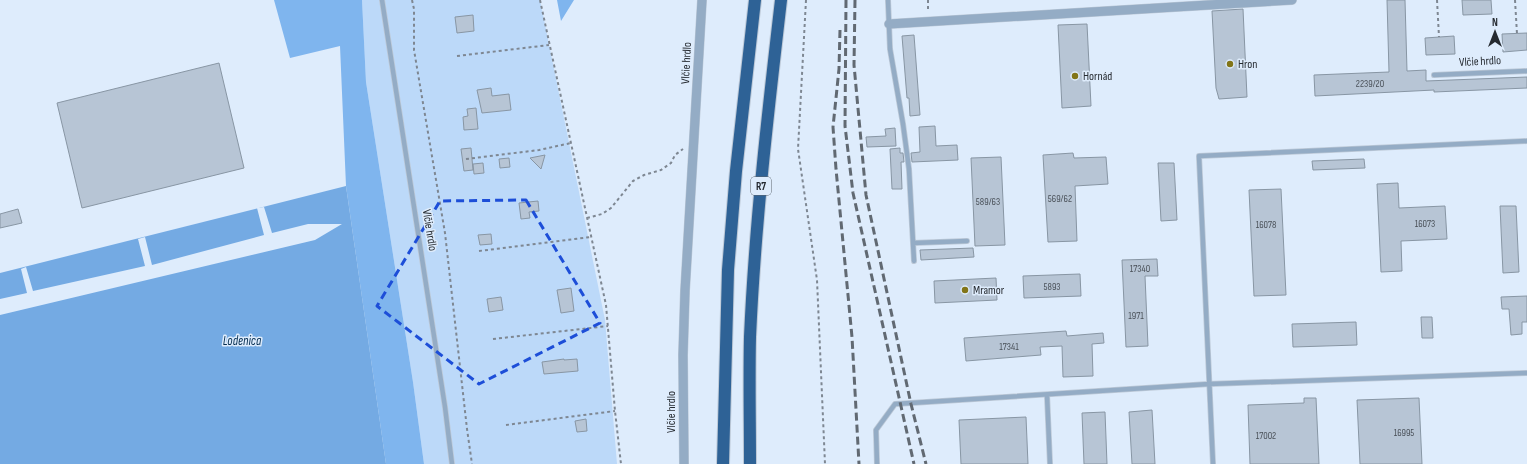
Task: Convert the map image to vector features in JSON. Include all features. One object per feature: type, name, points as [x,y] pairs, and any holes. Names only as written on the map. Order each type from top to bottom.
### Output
[{"type":"highway","name":"R7","points":[[723,464],[728,270],[735,178],[755,0]]},
{"type":"highway","name":"R7","points":[[750,464],[750,373],[754,272],[761,175],[781,0]]},
{"type":"street","name":"Vlčie hrdlo","points":[[684,464],[683,330],[702,0]]},
{"type":"street","points":[[889,24],[1292,0]]},
{"type":"lane","name":"Vlčie hrdlo","points":[[382,0],[445,407],[452,464]]},
{"type":"lane","points":[[888,0],[890,49],[908,162],[914,261]]},
{"type":"lane","name":"Vlčie hrdlo","points":[[1434,75],[1527,71]]},
{"type":"lane","points":[[1213,464],[1199,156],[1527,141]]},
{"type":"lane","points":[[913,243],[967,241]]},
{"type":"lane","points":[[877,464],[876,430],[895,404],[1209,384],[1527,372]]},
{"type":"lane","points":[[1047,395],[1050,464]]},
{"type":"path","points":[[412,0],[414,9],[414,50],[445,233],[472,464]]},
{"type":"path","points":[[540,0],[606,305],[621,464]]},
{"type":"path","points":[[806,0],[798,149],[818,280],[825,464]]},
{"type":"path","points":[[1437,0],[1439,37]]},
{"type":"path","points":[[1515,0],[1517,34]]},
{"type":"path","points":[[457,56],[549,44]]},
{"type":"path","points":[[466,158],[538,150],[571,143]]},
{"type":"path","points":[[587,218],[602,214],[611,208],[633,181],[644,175],[661,170],[671,163],[675,155],[682,150],[693,146]]},
{"type":"path","points":[[479,251],[592,237]]},
{"type":"path","points":[[493,339],[608,326]]},
{"type":"path","points":[[506,425],[615,411]]},
{"type":"highlighted area","points":[[526,200],[600,323],[479,384],[377,306],[440,201]]},
{"type":"shaded area","points":[[274,0],[362,0],[366,82],[413,382],[424,464],[386,464],[346,186],[340,46],[290,58]]},
{"type":"shaded area","points":[[362,0],[540,0],[605,320],[617,464],[424,464],[413,382],[366,82]]},
{"type":"shaded area","points":[[557,0],[574,0],[561,21]]},
{"type":"water","name":"Lodenica","points":[[346,186],[386,464],[0,464],[0,273]]},
{"type":"pier","points":[[264,207],[272,233],[308,224],[342,224],[315,240],[0,315],[0,299],[27,293],[21,269],[26,267],[33,291],[145,266],[138,239],[145,237],[152,265],[264,235],[257,208]]},
{"type":"building","points":[[1387,0],[1405,0],[1407,71],[1426,70],[1426,81],[1527,77],[1527,88],[1434,92],[1434,90],[1315,96],[1314,75],[1389,72]]},
{"type":"building","points":[[1462,0],[1491,0],[1492,14],[1463,15]]},
{"type":"building","name":"Hron","points":[[1243,9],[1247,97],[1219,99],[1216,88],[1212,11]]},
{"type":"building","points":[[473,15],[474,31],[457,33],[455,17]]},
{"type":"building","name":"Hornád","points":[[1087,24],[1091,106],[1062,108],[1058,25]]},
{"type":"building","points":[[1527,33],[1527,50],[1503,52],[1502,34]]},
{"type":"building","points":[[914,35],[920,115],[910,116],[902,36]]},
{"type":"building","points":[[1454,36],[1455,54],[1426,55],[1425,38]]},
{"type":"building","points":[[219,63],[244,168],[82,208],[57,103]]},
{"type":"building","points":[[491,88],[492,96],[509,94],[511,110],[482,113],[477,90]]},
{"type":"building","points":[[476,108],[478,129],[464,130],[463,117],[468,116],[467,109]]},
{"type":"building","points":[[935,126],[936,146],[957,145],[958,160],[912,162],[911,153],[920,152],[919,127]]},
{"type":"building","points":[[895,128],[896,146],[867,147],[866,137],[886,136],[885,129]]},
{"type":"building","points":[[471,148],[473,170],[464,171],[461,149]]},
{"type":"building","points":[[900,148],[900,153],[903,153],[904,162],[901,162],[902,189],[892,189],[890,149]]},
{"type":"building","points":[[1073,153],[1074,158],[1106,157],[1108,184],[1075,186],[1077,241],[1048,242],[1043,155]]},
{"type":"building","points":[[545,155],[541,169],[530,158]]},
{"type":"building","points":[[1001,157],[1005,245],[975,246],[971,158]]},
{"type":"building","points":[[509,158],[510,167],[500,168],[499,159]]},
{"type":"building","points":[[1364,159],[1365,168],[1313,170],[1312,161]]},
{"type":"building","points":[[483,163],[484,173],[474,174],[473,164]]},
{"type":"building","points":[[1158,163],[1174,163],[1177,220],[1161,221]]},
{"type":"building","points":[[1398,183],[1399,208],[1445,206],[1447,239],[1401,241],[1402,271],[1381,272],[1377,184]]},
{"type":"building","points":[[1281,189],[1286,295],[1254,296],[1249,190]]},
{"type":"building","points":[[538,201],[539,211],[529,212],[530,218],[521,219],[519,203]]},
{"type":"building","points":[[1500,206],[1516,206],[1519,272],[1503,273]]},
{"type":"building","points":[[18,209],[22,223],[0,228],[0,214]]},
{"type":"building","points":[[491,234],[492,244],[480,245],[478,235]]},
{"type":"building","points":[[973,248],[974,257],[921,260],[920,250]]},
{"type":"building","points":[[1157,259],[1158,276],[1145,276],[1148,346],[1126,347],[1122,260]]},
{"type":"building","points":[[1080,274],[1081,296],[1024,298],[1023,276]]},
{"type":"building","name":"Mramor","points":[[996,278],[997,300],[935,303],[934,281]]},
{"type":"building","points":[[571,288],[574,311],[561,313],[557,290]]},
{"type":"building","points":[[1527,296],[1527,322],[1522,322],[1522,334],[1511,335],[1509,309],[1502,309],[1501,297]]},
{"type":"building","points":[[501,297],[503,310],[489,312],[487,299]]},
{"type":"building","points":[[1421,317],[1432,317],[1433,338],[1422,338]]},
{"type":"building","points":[[1356,322],[1357,345],[1293,347],[1292,324]]},
{"type":"building","points":[[1066,331],[1067,336],[1103,333],[1104,343],[1092,344],[1093,376],[1063,377],[1062,346],[1040,347],[1041,355],[966,361],[964,338]]},
{"type":"building","points":[[577,359],[578,371],[544,374],[542,362]]},
{"type":"building","points":[[1304,398],[1316,398],[1319,464],[1250,464],[1248,405],[1304,403]]},
{"type":"building","points":[[1419,398],[1422,464],[1360,464],[1357,400]]},
{"type":"building","points":[[1152,410],[1155,464],[1132,464],[1129,412]]},
{"type":"building","points":[[1105,412],[1107,464],[1084,464],[1082,413]]},
{"type":"building","points":[[1026,417],[1028,464],[961,464],[959,420]]},
{"type":"building","points":[[586,419],[587,431],[577,432],[575,421]]},
{"type":"railway","points":[[846,0],[845,126],[853,193],[914,464]]},
{"type":"railway","points":[[855,0],[854,65],[866,195],[911,404],[926,464]]},
{"type":"railway","points":[[840,30],[839,69],[833,127],[852,337],[859,464]]},
{"type":"place","name":"Hron","points":[[1230,64]]},
{"type":"place","name":"Hornád","points":[[1075,76]]},
{"type":"place","name":"Mramor","points":[[965,290]]}]
